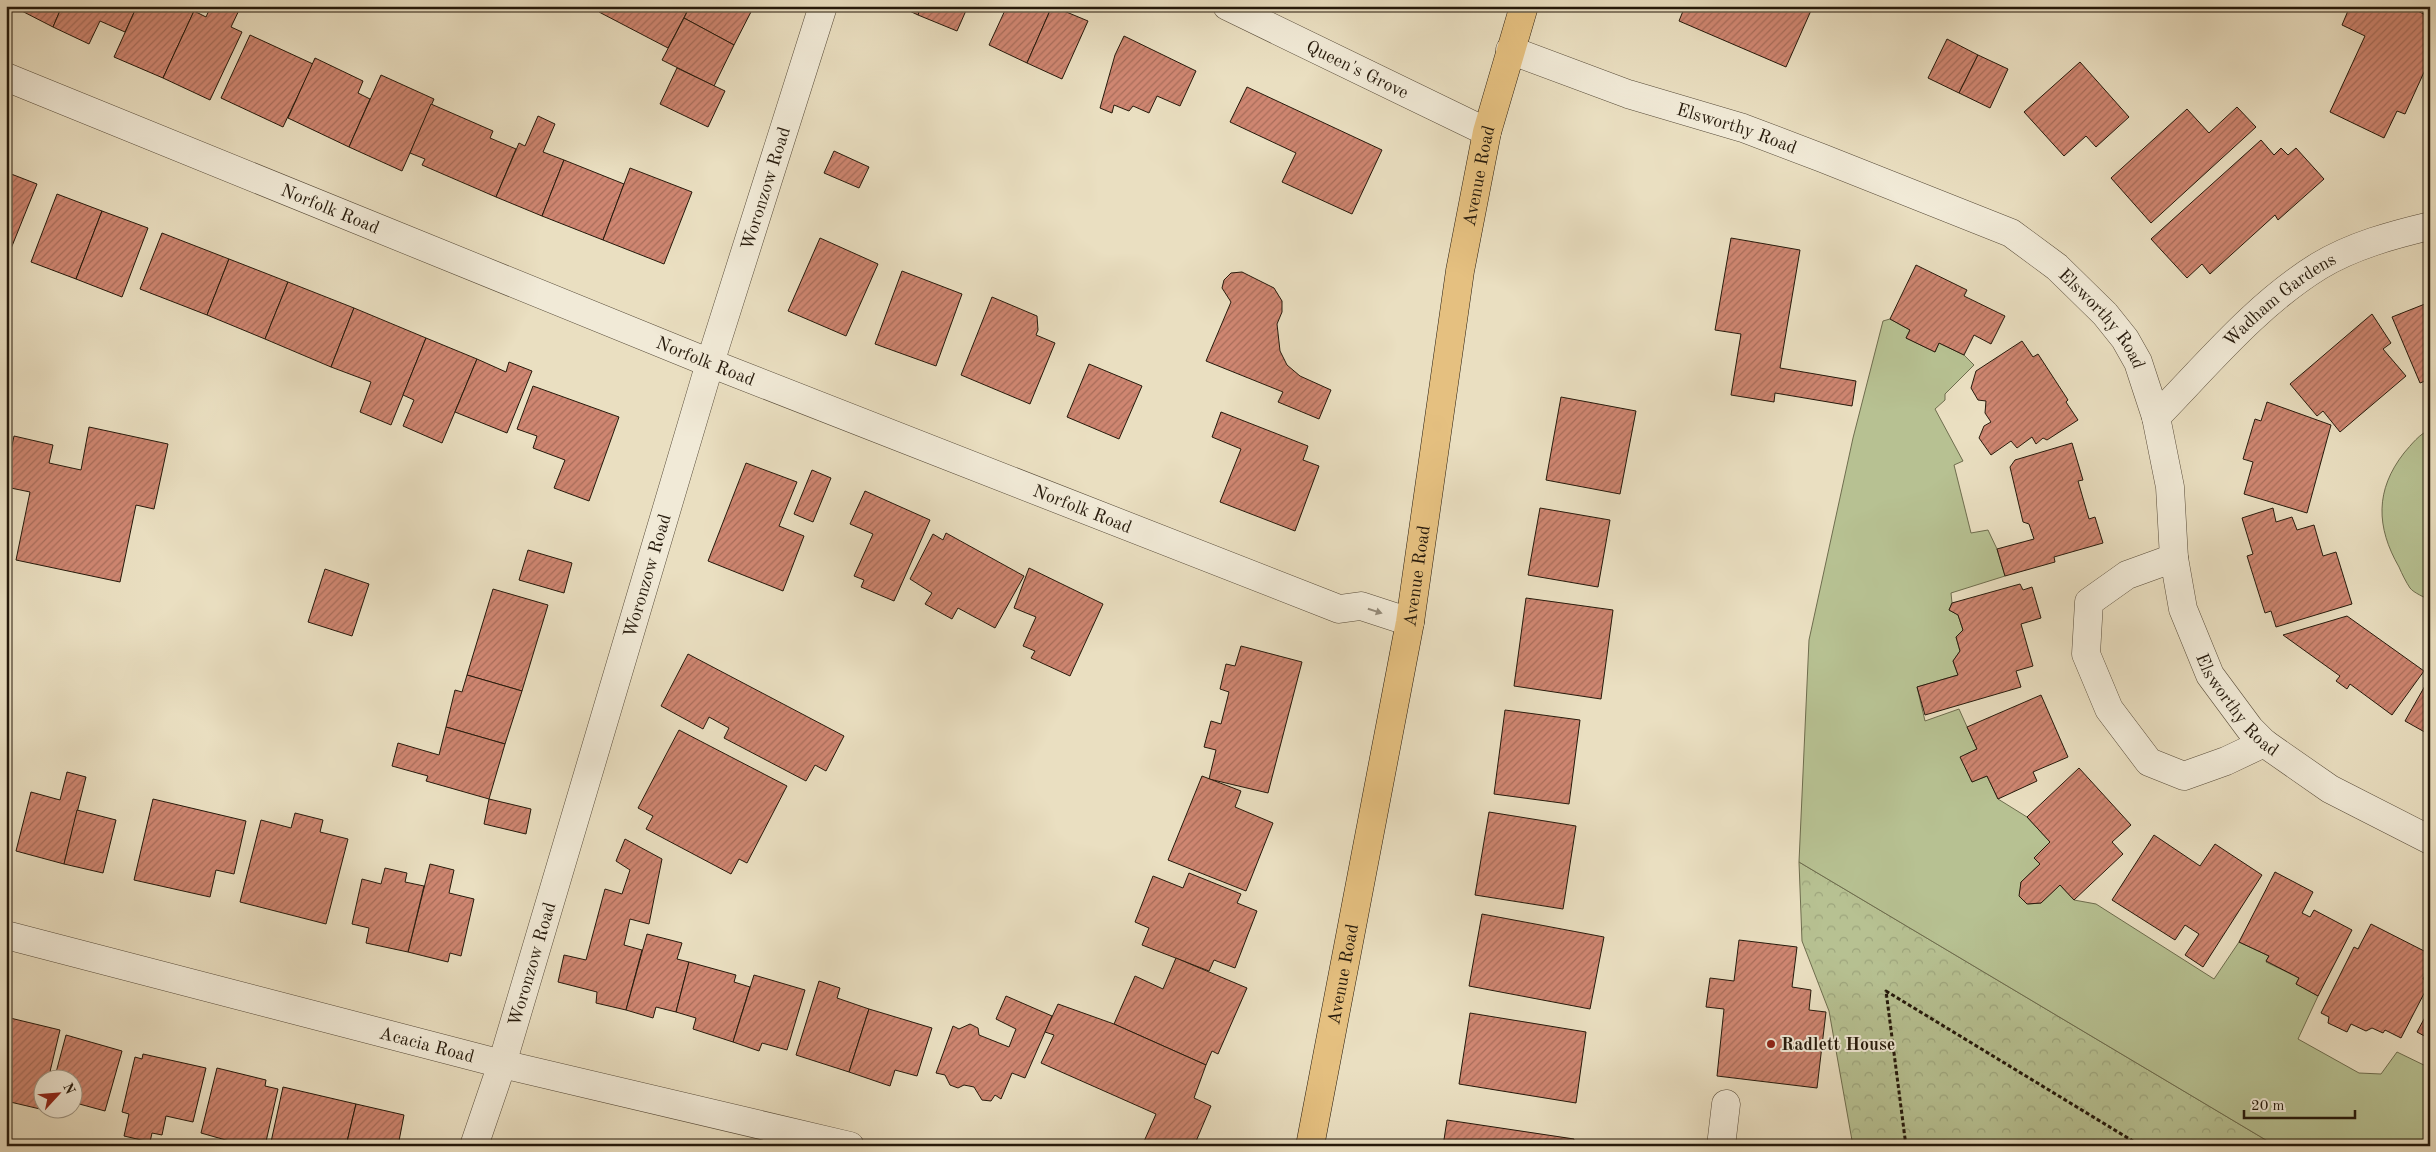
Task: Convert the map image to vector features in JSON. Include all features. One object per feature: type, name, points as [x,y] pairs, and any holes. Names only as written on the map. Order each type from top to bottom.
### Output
[{"type":"main road","name":"Avenue Road","points":[[1310,1146],[1410,622],[1460,272],[1487,132],[1524,6]]},
{"type":"street","name":"Woronzow Road","points":[[474,1146],[502,1064],[710,363],[823,6]]},
{"type":"street","name":"Queen's Grove","points":[[1227,6],[1487,132]]},
{"type":"street","name":"Elsworthy Road","points":[[1510,50],[1628,94],[1753,132],[2010,233],[2057,266],[2105,314],[2125,339],[2138,362],[2156,417],[2170,488],[2174,558],[2183,608],[2210,675],[2250,729],[2264,743],[2330,789],[2430,840]]},
{"type":"street","name":"Norfolk Road","points":[[6,77],[710,363],[1339,609],[1361,606],[1410,622]]},
{"type":"street","name":"Wadham Gardens","points":[[2156,417],[2222,348],[2277,296],[2319,266],[2357,248],[2430,226]]},
{"type":"street","points":[[2174,558],[2127,575],[2088,602],[2086,654],[2109,709],[2149,762],[2184,776],[2226,761],[2264,743]]},
{"type":"street","name":"Acacia Road","points":[[6,935],[502,1064],[850,1146]]},
{"type":"street","points":[[1720,1146],[1726,1104]]},
{"type":"path","points":[[1906,1146],[1886,991],[2141,1146]]},
{"type":"green space","points":[[1890,319],[1910,330],[1906,338],[1935,352],[1939,343],[1964,355],[1974,365],[1945,394],[1945,400],[1935,409],[1963,461],[1954,465],[1971,533],[1988,530],[1997,549],[2005,576],[1951,593],[1952,603],[1949,610],[1958,615],[1963,630],[1956,637],[1960,651],[1953,661],[1958,675],[1917,687],[1925,721],[1959,709],[1977,749],[1961,757],[1972,782],[1987,776],[1998,799],[2027,817],[2050,842],[2034,858],[2040,864],[2021,882],[2020,896],[2028,904],[2041,903],[2060,885],[2074,900],[2096,904],[2214,979],[2239,942],[2269,956],[2266,962],[2299,978],[2296,984],[2318,996],[2298,1039],[2359,1073],[2381,1074],[2397,1052],[2430,1068],[2430,1146],[2276,1146],[1799,862],[1809,640],[1853,438],[1883,321]]},
{"type":"green space","points":[[2430,430],[2430,600],[2412,590],[2404,578],[2386,538],[2382,509],[2388,481],[2395,467],[2416,440]]},
{"type":"green space","points":[[1799,862],[2276,1146],[1853,1146],[1829,1011],[1802,941]]},
{"type":"building","points":[[17,6],[62,6],[53,27],[16,8]]},
{"type":"building","points":[[62,6],[137,6],[125,32],[100,21],[89,44],[53,27]]},
{"type":"building","points":[[137,6],[184,6],[194,11],[163,78],[114,57]]},
{"type":"building","points":[[211,6],[241,6],[231,27],[242,32],[210,100],[163,78],[194,11],[206,17]]},
{"type":"building","points":[[602,6],[690,6],[668,48],[599,12]]},
{"type":"building","points":[[690,6],[754,6],[734,45],[684,18]]},
{"type":"building","points":[[899,6],[921,6],[918,15]]},
{"type":"building","points":[[921,6],[968,6],[957,31],[918,15]]},
{"type":"building","points":[[1007,6],[1052,6],[1027,63],[989,45]]},
{"type":"building","points":[[1052,6],[1088,21],[1062,79],[1027,63]]},
{"type":"building","points":[[1685,6],[1813,6],[1786,67],[1679,21]]},
{"type":"building","points":[[2350,6],[2407,6],[2430,17],[2430,59],[2405,114],[2397,111],[2384,138],[2330,112],[2365,36],[2342,25]]},
{"type":"building","points":[[684,18],[734,45],[714,86],[662,60]]},
{"type":"building","points":[[250,35],[313,64],[283,127],[221,98]]},
{"type":"building","points":[[1124,36],[1196,71],[1180,106],[1157,96],[1149,113],[1133,106],[1129,111],[1114,105],[1112,113],[1100,108],[1115,55]]},
{"type":"building","points":[[1947,39],[1978,55],[1959,93],[1928,78]]},
{"type":"building","points":[[1978,55],[2008,69],[1990,108],[1959,93]]},
{"type":"building","points":[[315,58],[363,81],[358,93],[370,99],[349,147],[288,118]]},
{"type":"building","points":[[2080,62],[2129,117],[2096,147],[2086,136],[2064,156],[2024,112]]},
{"type":"building","points":[[677,68],[725,91],[708,127],[660,104]]},
{"type":"building","points":[[381,75],[434,99],[402,171],[349,147]]},
{"type":"building","points":[[1247,87],[1382,150],[1352,214],[1282,182],[1296,153],[1230,122]]},
{"type":"building","points":[[431,104],[493,131],[490,138],[516,149],[496,197],[422,165],[425,159],[410,153]]},
{"type":"building","points":[[2237,107],[2256,127],[2151,223],[2111,178],[2187,109],[2209,133]]},
{"type":"building","points":[[538,116],[555,124],[543,152],[564,160],[542,216],[496,197],[519,143],[525,146]]},
{"type":"building","points":[[2261,140],[2274,155],[2281,148],[2288,155],[2296,148],[2324,179],[2278,220],[2275,215],[2210,274],[2202,264],[2187,278],[2151,239]]},
{"type":"building","points":[[834,151],[869,167],[859,188],[824,173]]},
{"type":"building","points":[[564,160],[624,184],[603,240],[542,216]]},
{"type":"building","points":[[630,168],[692,192],[664,264],[603,240]]},
{"type":"building","points":[[6,172],[37,184],[10,251],[6,249]]},
{"type":"building","points":[[57,194],[102,211],[76,279],[31,262]]},
{"type":"building","points":[[102,211],[148,228],[122,297],[76,279]]},
{"type":"building","points":[[162,233],[229,259],[207,315],[140,289]]},
{"type":"building","points":[[820,238],[878,264],[846,336],[788,311]]},
{"type":"building","points":[[1731,238],[1800,250],[1780,368],[1856,381],[1852,406],[1775,393],[1774,402],[1731,395],[1741,334],[1715,330]]},
{"type":"building","points":[[229,259],[288,282],[265,339],[207,315]]},
{"type":"building","points":[[1916,265],[1967,290],[1964,296],[2005,316],[1991,344],[1974,335],[1964,355],[1939,343],[1935,352],[1906,338],[1910,330],[1890,319]]},
{"type":"building","points":[[902,271],[962,294],[936,366],[875,344]]},
{"type":"building","points":[[1242,272],[1274,288],[1282,301],[1282,312],[1277,324],[1280,351],[1287,365],[1300,376],[1331,390],[1319,419],[1278,402],[1283,392],[1206,361],[1231,302],[1222,288],[1224,280],[1231,273]]},
{"type":"building","points":[[288,282],[354,308],[331,367],[265,339]]},
{"type":"building","points":[[992,297],[1037,316],[1038,330],[1036,335],[1055,343],[1030,404],[961,375]]},
{"type":"building","points":[[2430,302],[2430,379],[2420,383],[2392,317]]},
{"type":"building","points":[[354,308],[426,338],[391,425],[360,412],[371,382],[331,367]]},
{"type":"building","points":[[2372,314],[2391,343],[2383,349],[2406,376],[2340,432],[2323,411],[2317,416],[2290,384]]},
{"type":"building","points":[[426,338],[477,359],[442,443],[403,426],[414,400],[403,395]]},
{"type":"building","points":[[2022,341],[2033,357],[2038,354],[2068,400],[2066,402],[2078,420],[2047,440],[2043,438],[2036,444],[2032,437],[2017,448],[2011,441],[1991,455],[1979,438],[1984,426],[1991,422],[1985,413],[1986,401],[1978,400],[1971,388],[1976,371]]},
{"type":"building","points":[[477,359],[506,372],[509,362],[532,371],[507,433],[455,412]]},
{"type":"building","points":[[1089,364],[1142,386],[1119,439],[1067,417]]},
{"type":"building","points":[[533,386],[619,417],[589,501],[554,488],[565,460],[533,448],[537,436],[517,429]]},
{"type":"building","points":[[1561,397],[1636,411],[1620,494],[1546,480]]},
{"type":"building","points":[[2267,402],[2331,425],[2307,513],[2244,494],[2253,462],[2243,459],[2255,419],[2261,421]]},
{"type":"building","points":[[1221,412],[1308,446],[1303,460],[1319,466],[1295,531],[1220,502],[1241,449],[1212,437]]},
{"type":"building","points":[[89,427],[168,444],[154,509],[136,505],[120,582],[16,560],[30,492],[6,487],[6,474],[14,436],[53,445],[49,463],[81,470]]},
{"type":"building","points":[[2072,443],[2083,480],[2078,481],[2089,519],[2095,517],[2103,543],[2054,557],[2055,562],[2005,576],[1997,549],[2034,539],[2029,524],[2023,522],[2010,467],[2015,460]]},
{"type":"building","points":[[746,463],[797,482],[779,526],[804,536],[783,591],[708,561]]},
{"type":"building","points":[[812,470],[831,478],[813,522],[794,514]]},
{"type":"building","points":[[865,491],[930,520],[894,601],[861,587],[864,580],[854,576],[873,534],[850,524]]},
{"type":"building","points":[[1540,508],[1610,520],[1598,587],[1528,575]]},
{"type":"building","points":[[2273,508],[2276,522],[2292,517],[2297,530],[2314,525],[2323,556],[2336,552],[2352,604],[2276,627],[2271,611],[2265,613],[2247,556],[2253,554],[2242,518]]},
{"type":"building","points":[[946,533],[1024,576],[995,628],[958,608],[952,619],[925,604],[932,593],[910,579],[933,534],[943,540]]},
{"type":"building","points":[[528,550],[572,563],[564,593],[519,580]]},
{"type":"building","points":[[1029,568],[1103,604],[1070,676],[1031,658],[1035,651],[1023,646],[1036,617],[1014,608]]},
{"type":"building","points":[[325,569],[369,584],[352,636],[308,622]]},
{"type":"building","points":[[2020,584],[2023,590],[2032,587],[2041,618],[2021,624],[2033,666],[2016,671],[2021,687],[1925,715],[1917,687],[1958,675],[1953,661],[1960,651],[1956,637],[1963,630],[1958,615],[1949,610],[1952,603]]},
{"type":"building","points":[[493,589],[548,605],[522,691],[467,675]]},
{"type":"building","points":[[1526,598],[1613,610],[1601,699],[1514,686]]},
{"type":"building","points":[[2347,616],[2424,671],[2392,715],[2350,684],[2347,689],[2336,681],[2340,676],[2283,635]]},
{"type":"building","points":[[1241,646],[1302,662],[1268,793],[1209,779],[1216,750],[1204,747],[1211,721],[1221,724],[1229,692],[1220,689],[1226,664],[1235,666]]},
{"type":"building","points":[[688,654],[844,736],[826,771],[815,765],[806,781],[724,738],[729,728],[709,717],[703,729],[661,706]]},
{"type":"building","points":[[467,675],[522,691],[505,744],[446,727],[455,690],[462,692]]},
{"type":"building","points":[[2430,677],[2430,735],[2405,721]]},
{"type":"building","points":[[2041,695],[2068,757],[2033,772],[2037,781],[1998,799],[1987,776],[1972,782],[1960,757],[1977,749],[1967,727]]},
{"type":"building","points":[[1505,710],[1580,720],[1569,804],[1494,794]]},
{"type":"building","points":[[446,727],[505,744],[489,799],[426,781],[428,776],[392,766],[398,743],[439,755]]},
{"type":"building","points":[[679,730],[787,786],[747,863],[739,859],[731,874],[646,829],[653,816],[638,808]]},
{"type":"building","points":[[2079,768],[2131,825],[2112,842],[2123,854],[2074,900],[2060,885],[2041,903],[2027,904],[2019,896],[2021,882],[2040,864],[2034,858],[2050,842],[2027,817]]},
{"type":"building","points":[[67,772],[86,777],[64,864],[16,851],[31,792],[60,800]]},
{"type":"building","points":[[1202,776],[1241,791],[1235,807],[1273,823],[1246,891],[1168,860]]},
{"type":"building","points":[[153,799],[246,821],[234,874],[216,870],[210,897],[134,880]]},
{"type":"building","points":[[489,799],[531,809],[526,834],[484,824]]},
{"type":"building","points":[[77,810],[116,820],[103,873],[64,864]]},
{"type":"building","points":[[1489,812],[1576,826],[1563,909],[1475,895]]},
{"type":"building","points":[[295,813],[323,820],[320,832],[348,839],[326,924],[240,902],[261,820],[291,828]]},
{"type":"building","points":[[2154,835],[2200,866],[2215,844],[2262,875],[2203,967],[2185,955],[2199,934],[2185,925],[2175,940],[2112,900]]},
{"type":"building","points":[[625,839],[662,859],[649,924],[630,919],[624,945],[642,950],[626,1010],[596,1003],[597,992],[558,982],[564,955],[586,960],[605,889],[622,894],[630,870],[616,861]]},
{"type":"building","points":[[430,864],[454,870],[449,893],[474,899],[461,956],[450,953],[448,962],[408,952]]},
{"type":"building","points":[[385,868],[407,873],[405,882],[424,886],[408,952],[366,943],[369,928],[352,924],[362,879],[381,884]]},
{"type":"building","points":[[2275,872],[2313,892],[2302,913],[2310,917],[2314,910],[2352,930],[2318,996],[2296,984],[2299,978],[2266,961],[2269,956],[2239,942]]},
{"type":"building","points":[[1189,873],[1241,894],[1237,903],[1257,911],[1235,968],[1214,960],[1209,971],[1142,945],[1149,928],[1135,922],[1153,876],[1183,888]]},
{"type":"building","points":[[1482,914],[1604,937],[1590,1009],[1469,986]]},
{"type":"building","points":[[2371,924],[2430,954],[2430,966],[2423,979],[2430,982],[2401,1038],[2385,1030],[2383,1033],[2372,1028],[2366,1031],[2351,1024],[2347,1032],[2328,1023],[2329,1017],[2321,1013],[2354,947],[2358,949]]},
{"type":"building","points":[[647,934],[682,943],[677,959],[689,962],[676,1012],[656,1007],[653,1018],[626,1010]]},
{"type":"building","name":"Radlett House","points":[[1739,940],[1797,947],[1792,987],[1811,990],[1809,1010],[1826,1012],[1817,1088],[1717,1076],[1724,1009],[1706,1007],[1710,978],[1734,981]]},
{"type":"building","points":[[1176,958],[1247,988],[1218,1054],[1212,1051],[1206,1065],[1114,1024],[1135,976],[1163,989]]},
{"type":"building","points":[[689,962],[736,975],[734,982],[750,987],[733,1042],[693,1029],[696,1018],[676,1012]]},
{"type":"building","points":[[754,975],[805,990],[787,1050],[762,1043],[759,1051],[733,1042]]},
{"type":"building","points":[[819,981],[840,988],[837,998],[869,1009],[849,1072],[796,1055]]},
{"type":"building","points":[[1006,996],[1052,1016],[1025,1078],[1012,1073],[1001,1099],[995,1095],[991,1101],[982,1100],[974,1087],[964,1085],[958,1088],[950,1085],[945,1075],[936,1073],[953,1026],[959,1029],[970,1024],[978,1028],[979,1035],[1009,1047],[1016,1029],[996,1019]]},
{"type":"building","points":[[1058,1004],[1114,1024],[1206,1065],[1194,1098],[1211,1106],[1194,1146],[1142,1146],[1156,1114],[1041,1063],[1054,1035],[1045,1032]]},
{"type":"building","points":[[2430,1008],[2430,1039],[2417,1032]]},
{"type":"building","points":[[869,1009],[932,1028],[917,1076],[895,1070],[890,1086],[849,1072]]},
{"type":"building","points":[[1470,1013],[1586,1032],[1576,1103],[1459,1084]]},
{"type":"building","points":[[6,1017],[60,1030],[50,1070],[32,1070],[32,1107],[6,1101]]},
{"type":"building","points":[[66,1035],[122,1051],[105,1111],[82,1105],[82,1070],[57,1070]]},
{"type":"building","points":[[143,1054],[206,1068],[193,1122],[166,1116],[162,1135],[152,1133],[150,1142],[124,1136],[129,1114],[122,1112],[135,1057],[142,1059]]},
{"type":"building","points":[[217,1068],[266,1080],[265,1086],[278,1089],[265,1146],[247,1146],[201,1133]]},
{"type":"building","points":[[283,1087],[356,1104],[346,1146],[286,1146],[271,1142]]},
{"type":"building","points":[[356,1104],[404,1115],[398,1146],[346,1146]]},
{"type":"building","points":[[1447,1120],[1574,1139],[1573,1146],[1443,1146]]},
{"type":"place","name":"Radlett House","points":[[1771,1044]]}]
